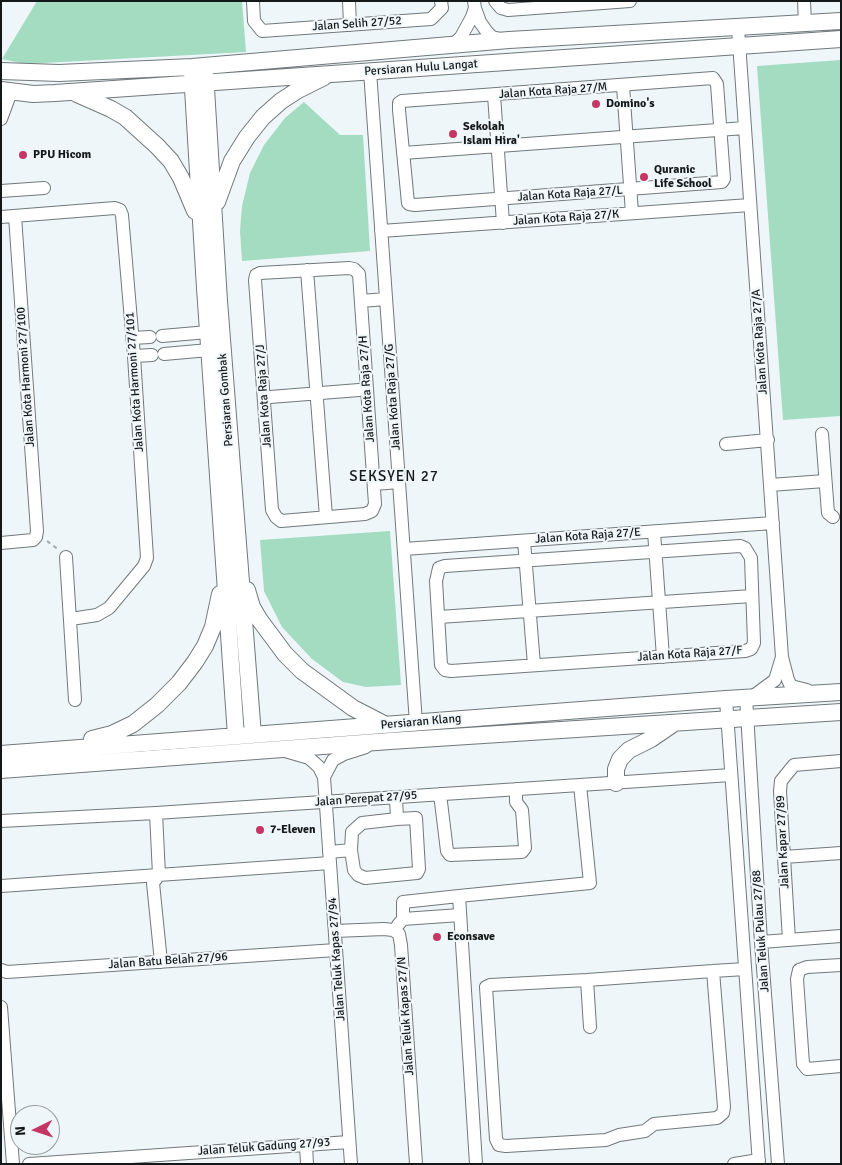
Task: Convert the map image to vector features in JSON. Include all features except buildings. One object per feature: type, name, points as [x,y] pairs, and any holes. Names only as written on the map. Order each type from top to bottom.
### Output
[{"type":"main road","name":"Persiaran Hulu Langat","points":[[1,71],[59,73],[198,66],[509,40],[841,21]]},
{"type":"main road","name":"Persiaran Hulu Langat","points":[[6,91],[33,94],[73,92],[841,39]]},
{"type":"main road","name":"Persiaran Gombak","points":[[198,66],[202,233],[209,350],[253,735]]},
{"type":"main road","points":[[214,210],[232,161],[247,137],[264,117],[298,90],[330,74]]},
{"type":"main road","name":"Persiaran Gombak","points":[[199,83],[214,210],[232,561],[236,736]]},
{"type":"main road","points":[[73,92],[125,117],[171,161],[192,202],[202,233]]},
{"type":"main road","points":[[232,561],[252,607],[285,654],[319,685],[388,733]]},
{"type":"main road","points":[[46,750],[122,730],[133,724],[157,705],[179,683],[195,662],[213,627],[232,561]]},
{"type":"main road","name":"Persiaran Klang","points":[[1,770],[276,750],[388,733],[416,723],[834,692]]},
{"type":"main road","name":"Persiaran Klang","points":[[1,754],[253,735],[388,733],[673,724],[841,712]]},
{"type":"main road","points":[[616,783],[616,770],[620,759],[629,750],[651,739],[673,724]]},
{"type":"street","name":"Jalan Selih 27/52","points":[[253,1],[254,21],[262,31],[431,19],[442,8],[441,1]]},
{"type":"street","points":[[349,1],[350,24]]},
{"type":"street","points":[[495,1],[501,8],[508,10],[630,1]]},
{"type":"street","points":[[804,1],[805,23]]},
{"type":"street","points":[[475,5],[480,22],[492,37],[500,40],[509,40]]},
{"type":"street","points":[[452,46],[461,37],[472,17],[475,5]]},
{"type":"street","name":"Jalan Kota Raja 27/A","points":[[738,28],[782,657],[791,686],[834,692]]},
{"type":"street","name":"Jalan Kota Raja 27/G","points":[[370,72],[416,723]]},
{"type":"street","name":"Jalan Kota Raja 27/M","points":[[415,205],[409,204],[407,200],[399,110],[402,101],[713,78],[717,84],[724,179]]},
{"type":"street","points":[[623,86],[632,214]]},
{"type":"street","points":[[1,119],[6,91]]},
{"type":"street","points":[[494,95],[503,223]]},
{"type":"street","points":[[403,153],[745,128]]},
{"type":"street","name":"Jalan Kota Raja 27/L","points":[[415,205],[631,190],[719,182],[724,179]]},
{"type":"street","points":[[1,191],[44,188]]},
{"type":"street","name":"Jalan Kota Raja 27/K","points":[[381,231],[750,205]]},
{"type":"street","name":"Jalan Kota Harmoni 27/101","points":[[15,216],[115,208],[120,210],[122,215],[134,356],[147,558],[144,566],[109,608],[96,615],[71,619]]},
{"type":"street","points":[[1,217],[15,216]]},
{"type":"street","name":"Jalan Kota Harmoni 27/100","points":[[15,216],[36,537]]},
{"type":"street","name":"Jalan Kota Raja 27/J","points":[[354,269],[307,270],[260,273],[256,275],[272,510],[281,521],[365,514],[372,510]]},
{"type":"street","name":"Jalan Kota Raja 27/H","points":[[354,269],[359,274],[374,484],[375,504],[372,510]]},
{"type":"street","points":[[307,270],[326,517]]},
{"type":"street","points":[[361,301],[386,299]]},
{"type":"street","points":[[132,338],[208,332]]},
{"type":"street","points":[[159,336],[161,354]]},
{"type":"street","points":[[134,356],[209,350]]},
{"type":"street","points":[[270,397],[359,390]]},
{"type":"street","points":[[822,434],[828,513],[833,517]]},
{"type":"street","points":[[726,444],[768,440]]},
{"type":"street","points":[[770,485],[825,481]]},
{"type":"street","points":[[374,484],[399,482]]},
{"type":"street","name":"Jalan Kota Raja 27/E","points":[[404,550],[773,523]]},
{"type":"street","points":[[654,532],[663,657]]},
{"type":"street","points":[[1,543],[33,540],[36,537]]},
{"type":"street","points":[[524,541],[534,665]]},
{"type":"street","name":"Jalan Kota Raja 27/F","points":[[740,546],[745,548],[751,558],[754,643],[750,649],[745,651],[445,670],[441,665],[436,581],[439,568],[445,566],[526,561],[740,546]]},
{"type":"street","points":[[66,557],[75,700]]},
{"type":"street","points":[[439,617],[752,596]]},
{"type":"street","name":"Jalan Kota Raja 27/A","points":[[749,697],[775,680],[782,657]]},
{"type":"street","name":"Jalan Teluk Pulau 27/88","points":[[749,697],[746,719],[778,1164]]},
{"type":"street","name":"Jalan Teluk Pulau 27/88","points":[[726,699],[759,1162]]},
{"type":"street","points":[[324,778],[333,760],[362,749],[388,733]]},
{"type":"street","points":[[276,750],[309,758],[319,768],[324,778]]},
{"type":"street","name":"Jalan Kapar 27/89","points":[[789,940],[780,791],[781,781],[794,765],[841,761]]},
{"type":"street","name":"Jalan Perepat 27/95","points":[[1,821],[156,813],[732,775]]},
{"type":"street","name":"Jalan Teluk Kapas 27/94","points":[[324,778],[351,1164]]},
{"type":"street","points":[[335,931],[393,930],[403,919],[403,902],[590,883],[580,785]]},
{"type":"street","points":[[440,794],[450,855],[522,852],[525,848],[522,810],[516,802],[516,789]]},
{"type":"street","points":[[396,797],[397,819]]},
{"type":"street","points":[[156,813],[159,875],[153,884],[161,962]]},
{"type":"street","points":[[416,818],[417,873],[365,878],[358,875],[354,870],[351,850],[352,832],[362,822],[397,819],[416,818]]},
{"type":"street","points":[[1,827],[15,821]]},
{"type":"street","points":[[1,886],[159,875],[330,858],[351,850]]},
{"type":"street","points":[[784,857],[841,853]]},
{"type":"street","points":[[459,896],[476,1164]]},
{"type":"street","points":[[403,919],[460,915]]},
{"type":"street","name":"Jalan Teluk Kapas 27/N","points":[[393,930],[399,934],[401,945],[416,1164]]},
{"type":"street","points":[[762,942],[841,936]]},
{"type":"street","name":"Jalan Batu Belah 27/96","points":[[1,970],[7,972],[336,950]]},
{"type":"street","points":[[841,965],[807,967],[799,970],[797,979],[804,1064],[807,1069],[841,1066]]},
{"type":"street","points":[[714,972],[723,1114],[717,1118],[654,1124],[645,1131],[619,1135],[606,1140],[499,1145],[496,1139],[486,987],[490,985],[745,969]]},
{"type":"street","points":[[587,980],[590,1027]]},
{"type":"street","points":[[1,1007],[6,1136],[13,1164]]},
{"type":"street","name":"Jalan Teluk Gadung 27/93","points":[[29,1164],[208,1158],[306,1144],[349,1142]]},
{"type":"street","points":[[306,1144],[307,1164]]},
{"type":"street","points":[[734,1164],[759,1162]]},
{"type":"path","points":[[36,537],[44,539],[66,557]]},
{"type":"green space","points":[[37,1],[242,1],[246,52],[25,64],[2,59]]},
{"type":"green space","points":[[841,60],[841,416],[783,420],[757,66]]},
{"type":"green space","points":[[304,102],[340,135],[363,135],[370,251],[242,261],[240,231],[242,206],[250,173],[264,145],[285,118]]},
{"type":"green space","points":[[390,531],[401,685],[366,687],[343,682],[312,659],[282,627],[264,591],[260,540]]},
{"type":"place","name":"Domino's","points":[[596,104]]},
{"type":"place","name":"Sekolah Islam Hira'","points":[[453,134]]},
{"type":"place","name":"PPU Hicom","points":[[23,155]]},
{"type":"place","name":"Quranic Life School","points":[[644,177]]},
{"type":"place","name":"7-Eleven","points":[[260,830]]},
{"type":"place","name":"Econsave","points":[[437,937]]},
{"type":"district","name":"SEKSYEN 27","points":[[394,477]]}]
